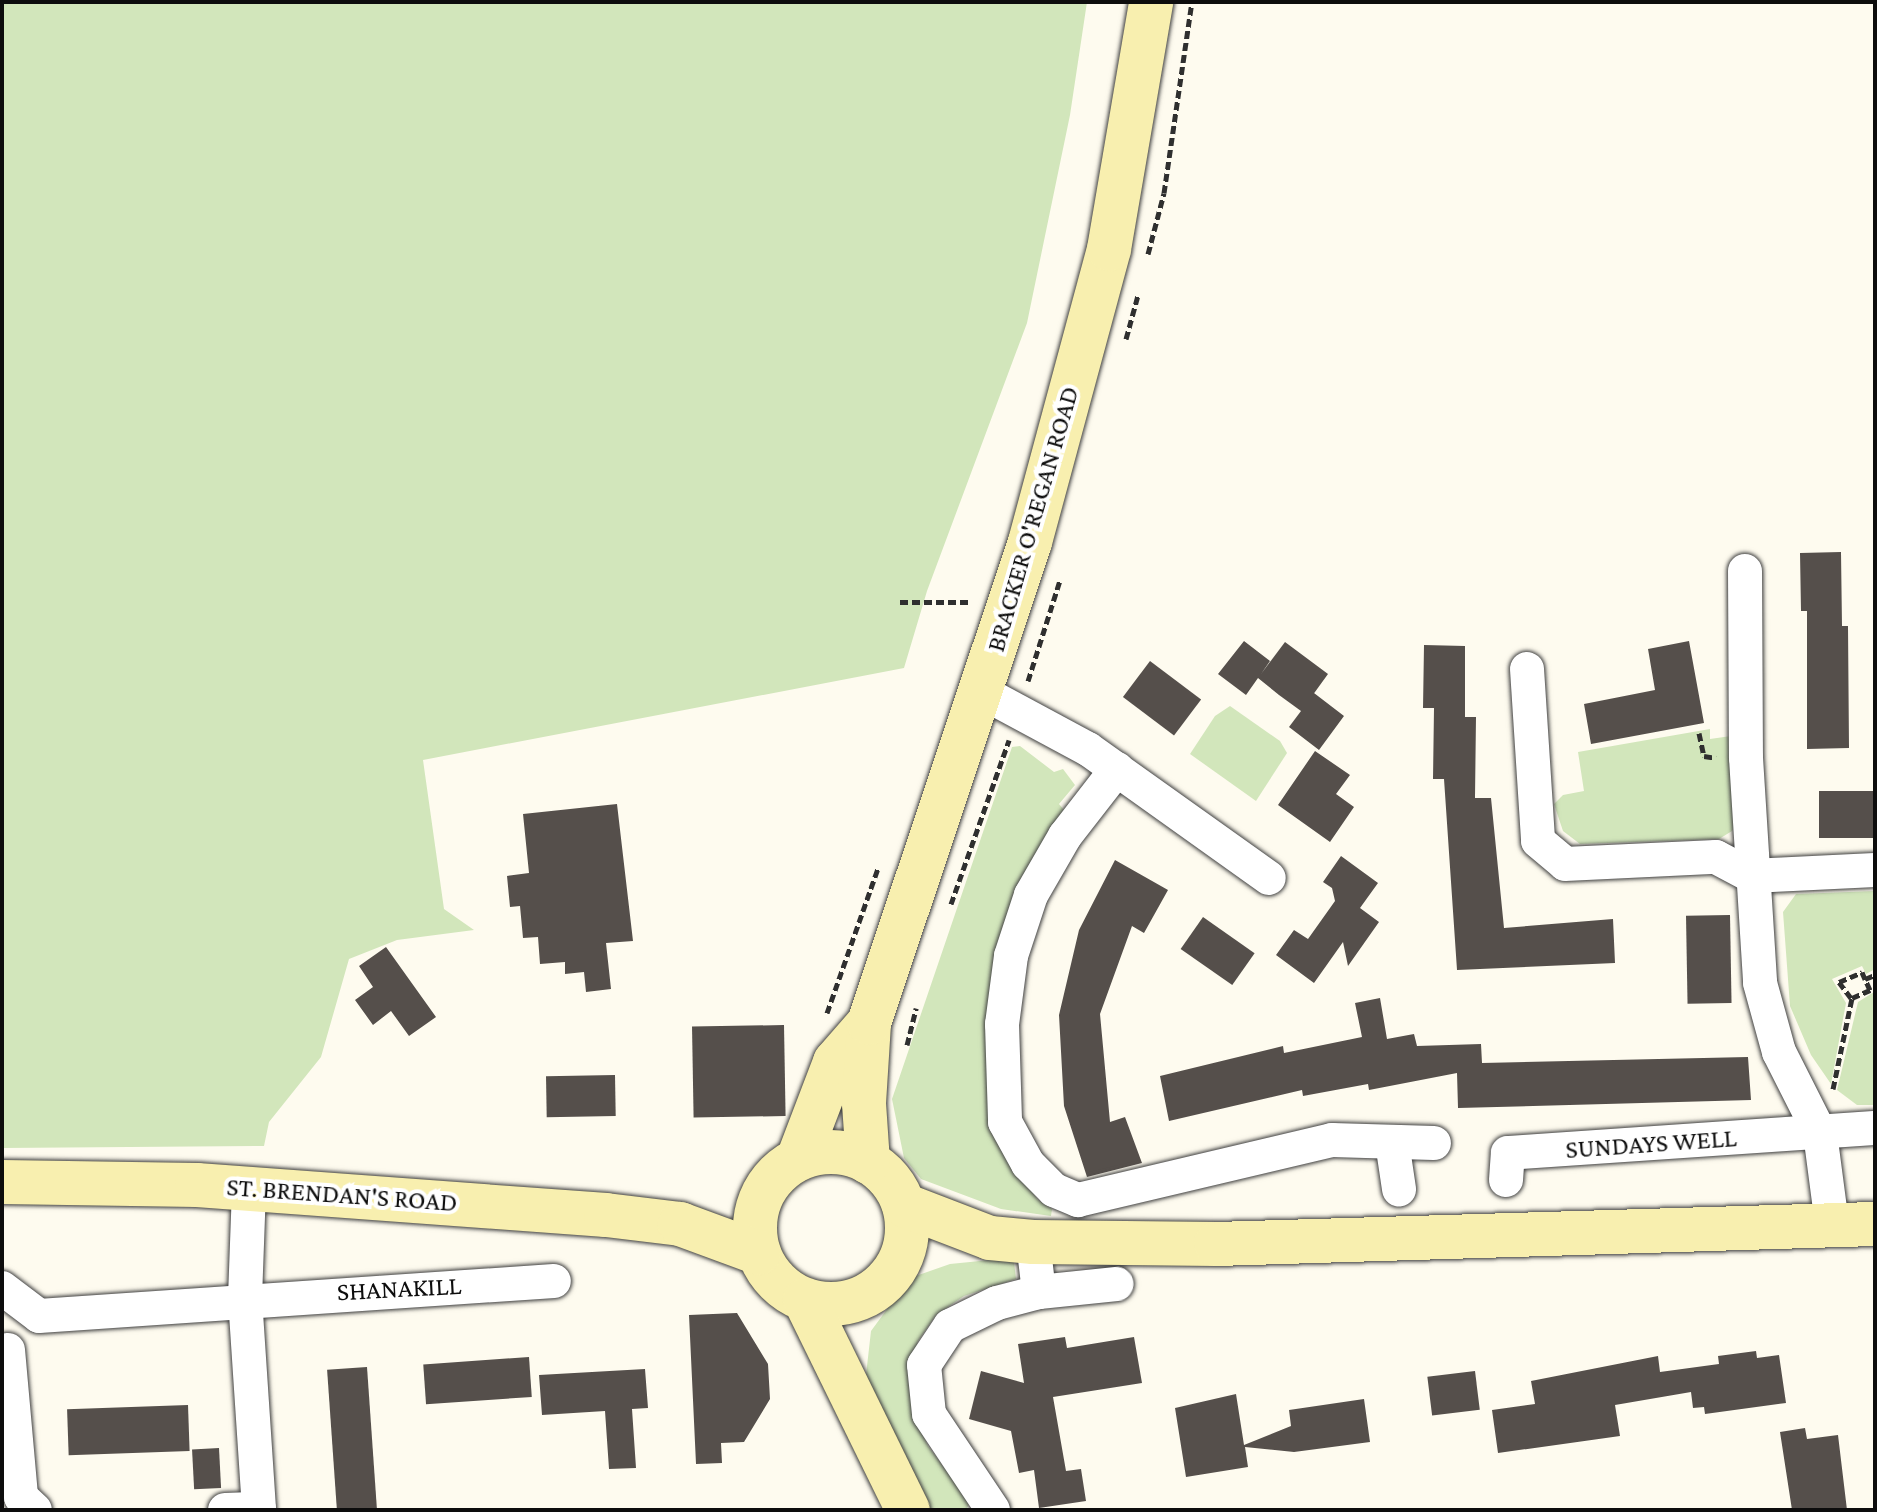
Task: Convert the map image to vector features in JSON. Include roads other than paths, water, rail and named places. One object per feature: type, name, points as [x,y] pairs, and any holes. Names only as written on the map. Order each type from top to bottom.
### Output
[{"type":"main road","name":"BRACKER O'REGAN ROAD","points":[[868,1162],[864,1103],[869,1023],[982,692],[979,607],[1109,249],[1151,2]]},
{"type":"main road","name":"BRACKER O'REGAN ROAD","points":[[798,1159],[835,1062],[869,1023]]},
{"type":"main road","points":[[835,1152],[868,1162],[893,1184],[904,1205],[907,1232],[901,1259],[884,1283],[857,1300],[805,1300],[783,1288],[759,1253],[755,1223],[762,1196],[780,1170],[798,1159],[835,1152]]},
{"type":"main road","name":"ST. BRENDAN'S ROAD","points":[[2,1182],[249,1189],[680,1224]]},
{"type":"main road","points":[[680,1224],[762,1196]]},
{"type":"main road","points":[[904,1205],[990,1238],[1033,1242],[1216,1244],[1875,1224]]},
{"type":"main road","points":[[680,1224],[759,1253]]},
{"type":"main road","points":[[901,1259],[990,1238]]},
{"type":"main road","points":[[805,1300],[908,1510]]},
{"type":"main road","points":[[851,1391],[857,1300]]},
{"type":"street","points":[[1745,571],[1751,876],[1765,1010],[1779,1052],[1820,1133],[1832,1224]]},
{"type":"street","points":[[1527,669],[1538,841],[1565,864],[1716,857],[1751,876],[1875,870]]},
{"type":"street","points":[[982,692],[1117,769],[1269,878]]},
{"type":"street","points":[[1117,769],[1065,836],[1031,895],[1011,956],[1002,1024],[1005,1122],[1028,1164],[1054,1190],[1078,1200],[1332,1140],[1434,1143]]},
{"type":"street","name":"SUNDAYS WELL","points":[[1506,1180],[1508,1153],[1875,1128]]},
{"type":"street","points":[[1392,1142],[1399,1189]]},
{"type":"street","points":[[225,1510],[259,1509],[245,1298],[249,1189]]},
{"type":"street","points":[[1033,1242],[1039,1292]]},
{"type":"street","name":"SHANAKILL","points":[[2,1288],[39,1316],[245,1298],[554,1281]]},
{"type":"street","points":[[993,1510],[929,1414],[924,1365],[950,1326],[997,1303],[1039,1292],[1117,1284]]},
{"type":"street","points":[[8,1350],[21,1497],[35,1510]]}]
